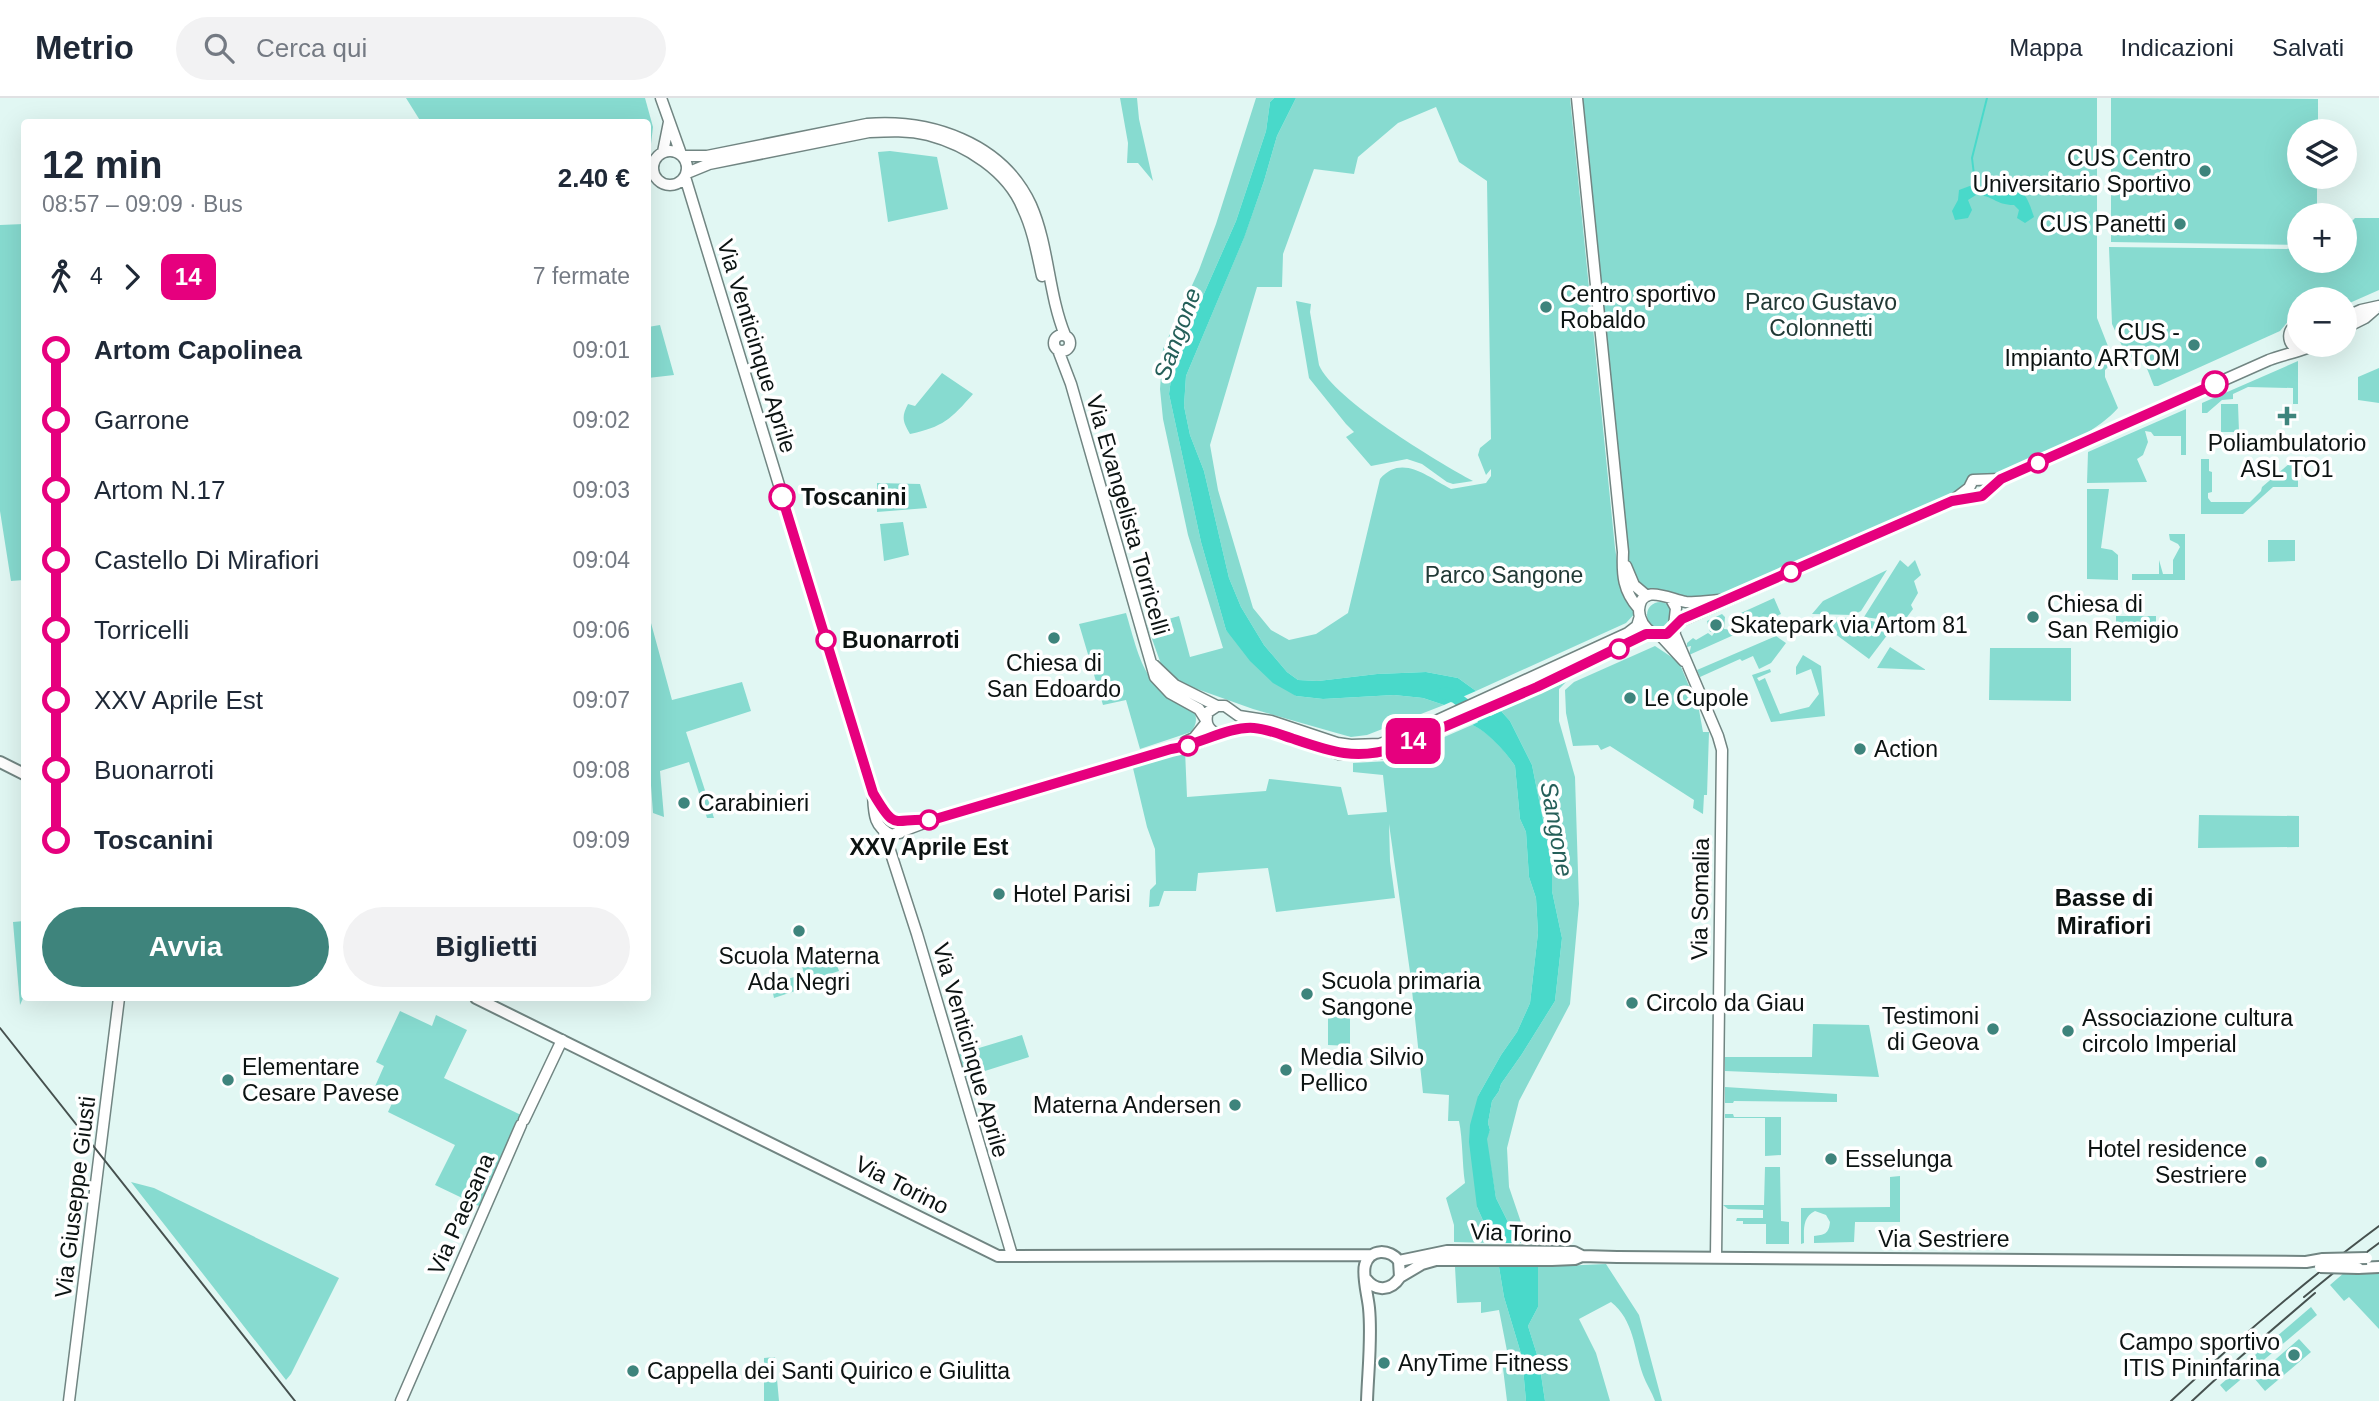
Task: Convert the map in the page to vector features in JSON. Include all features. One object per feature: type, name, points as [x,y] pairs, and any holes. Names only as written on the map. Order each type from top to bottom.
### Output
[{"type":"main road","points":[[0,762],[21,772]]},
{"type":"main road","name":"Via Torino","points":[[482,1001],[998,1256],[1346,1255],[1369,1258]]},
{"type":"main road","name":"Via Torino","points":[[1399,1261],[1447,1251],[1460,1255]]},
{"type":"main road","points":[[1367,1401],[1369,1309],[1364,1272],[1369,1258],[1380,1252],[1389,1253],[1399,1261],[1400,1277],[1393,1286],[1379,1289],[1374,1294],[1369,1309]]},
{"type":"main road","name":"Via Torino","points":[[1400,1277],[1422,1264],[1460,1255],[1552,1256],[1574,1259],[1582,1256]]},
{"type":"main road","name":"Via Sestriere","points":[[1582,1256],[2306,1262],[2358,1268],[2379,1267]]},
{"type":"main road","name":"Via Sestriere","points":[[2322,1263],[2379,1258]]},
{"type":"main road","points":[[1366,1279],[1379,1289]]},
{"type":"street","points":[[661,98],[682,155],[688,164],[686,175]]},
{"type":"street","points":[[1577,98],[1623,552],[1624,585],[1642,622],[1688,667]]},
{"type":"street","points":[[663,152],[669,122]]},
{"type":"street","points":[[690,192],[676,185],[661,183],[654,175],[656,158],[663,152],[671,150],[682,155],[707,156],[867,124],[890,122],[930,127],[954,135],[1004,168],[1021,187],[1031,205],[1062,335]]},
{"type":"street","points":[[676,185],[686,175],[709,164],[869,132],[910,132],[949,143],[981,159],[998,174],[1020,201],[1032,235],[1052,316],[1062,335]]},
{"type":"street","name":"Via Venticinque Aprile","points":[[686,175],[873,793],[878,813],[876,822],[884,831],[892,856],[1012,1255]]},
{"type":"street","points":[[2357,312],[2379,306]]},
{"type":"street","points":[[2357,322],[2379,306]]},
{"type":"street","name":"Via Evangelista Torricelli","points":[[1062,335],[1054,341],[1054,346],[1063,350],[1147,656],[1155,677],[1170,693],[1195,707],[1206,722]]},
{"type":"street","points":[[2269,360],[2287,340]]},
{"type":"street","points":[[1171,749],[1187,747],[1250,727],[1261,728],[1327,751],[1371,755],[1646,634],[1669,632],[1675,624],[1725,600],[1972,492],[1982,496],[1985,486],[2287,354]]},
{"type":"street","points":[[1972,492],[1973,480],[1985,486]]},
{"type":"street","points":[[1623,552],[1628,573],[1634,584],[1647,596]]},
{"type":"street","points":[[1647,596],[1659,594],[1689,602],[1725,600]]},
{"type":"street","points":[[1517,690],[1628,634],[1637,626],[1639,612],[1647,596]]},
{"type":"street","points":[[1671,598],[1676,608],[1675,624]]},
{"type":"street","name":"Via Somalia","points":[[1675,624],[1675,635],[1718,736],[1721,750],[1716,1257]]},
{"type":"street","name":"Via Evangelista Torricelli","points":[[1147,656],[1159,672],[1175,685],[1217,706]]},
{"type":"street","points":[[884,831],[892,835],[900,833],[932,820],[1171,749],[1194,738],[1206,722],[1208,712],[1217,706],[1226,706],[1239,716],[1271,721],[1338,743],[1368,746],[1393,744]]},
{"type":"street","points":[[1206,722],[1214,733],[1225,733],[1234,724],[1233,713]]},
{"type":"street","points":[[878,813],[897,822],[932,820]]},
{"type":"street","points":[[892,856],[900,833],[897,822]]},
{"type":"street","name":"Via Giuseppe Giusti","points":[[69,1401],[119,1001]]},
{"type":"street","name":"Via Paesana","points":[[401,1401],[523,1122],[562,1040]]},
{"type":"green space","points":[[406,98],[645,98],[651,119],[419,119]]},
{"type":"green space","points":[[1120,98],[1137,98],[1153,181],[1138,163],[1127,163],[1128,143]]},
{"type":"green space","points":[[1256,98],[1274,98],[1270,102],[1266,131],[1236,221],[1173,364],[1169,394],[1201,542],[1226,630],[1296,696],[1323,699],[1394,695],[1423,698],[1444,705],[1367,735],[1351,737],[1253,709],[1183,684],[1161,664],[1147,625],[1179,616],[1190,657],[1223,648],[1188,535],[1163,419],[1160,389],[1163,349],[1199,270]]},
{"type":"green space","name":"Parco Sangone","points":[[1296,98],[1570,98],[1615,548],[1621,586],[1639,609],[1626,623],[1476,691],[1458,678],[1426,672],[1318,681],[1298,680],[1287,672],[1264,645],[1241,607],[1229,578],[1204,471],[1190,435],[1184,406],[1186,376],[1243,240],[1277,136]],"holes":[[[1436,107],[1459,162],[1487,181],[1491,439],[1480,448],[1478,455],[1486,475],[1491,469],[1491,476],[1486,483],[1451,489],[1416,470],[1397,468],[1388,472],[1380,479],[1348,613],[1316,634],[1289,640],[1271,630],[1253,608],[1218,490],[1210,445],[1257,287],[1282,287],[1283,254],[1314,169],[1354,174],[1358,157],[1398,123]]]},
{"type":"green space","name":"Parco Gustavo Colonnetti","points":[[1581,98],[2097,98],[2097,318],[2113,359],[2105,370],[2105,377],[2118,408],[2093,429],[2041,457],[1965,486],[1729,593],[1691,597],[1647,589],[1637,583],[1628,562]]},
{"type":"green space","name":"CUS Centro Universitario Sportivo","points":[[2111,98],[2318,99],[2318,119],[2287,119],[2287,189],[2317,189],[2317,203],[2287,203],[2287,245],[2111,242]]},
{"type":"green space","points":[[878,152],[937,157],[948,209],[888,222]]},
{"type":"green space","points":[[2357,218],[2379,218],[2379,290],[2357,300],[2357,287],[2287,287],[2287,323],[2280,331],[2154,386],[2142,361],[2127,357],[2112,324],[2109,247],[2287,249],[2287,273],[2357,273]]},
{"type":"green space","points":[[21,224],[21,580],[11,581],[0,511],[0,225]]},
{"type":"green space","points":[[1296,301],[1311,304],[1319,365],[1328,379],[1388,429],[1473,481],[1453,484],[1447,482],[1422,464],[1407,459],[1371,466],[1346,437],[1354,432],[1309,378]]},
{"type":"green space","points":[[660,325],[674,375],[651,378],[651,326]]},
{"type":"green space","points":[[2298,361],[2298,404],[2293,404],[2293,388],[2248,387],[2233,394],[2233,399],[2222,400],[2207,413],[2202,413],[2202,403]]},
{"type":"green space","points":[[2379,368],[2379,403],[2358,400],[2358,377]]},
{"type":"green space","points":[[942,373],[973,394],[946,421],[910,434],[904,419],[908,404],[915,406]]},
{"type":"green space","points":[[2221,404],[2238,404],[2239,432],[2221,432]]},
{"type":"green space","points":[[2186,409],[2186,455],[2181,455],[2181,436],[2154,436],[2145,431],[2148,442],[2143,455],[2137,459],[2147,482],[2087,483],[2088,452]]},
{"type":"green space","points":[[2201,459],[2209,459],[2212,492],[2208,493],[2208,498],[2211,502],[2250,502],[2262,487],[2290,463],[2298,463],[2298,487],[2273,487],[2243,514],[2201,514]]},
{"type":"green space","points":[[877,483],[920,484],[927,508],[877,512]]},
{"type":"green space","points":[[2087,489],[2109,489],[2101,548],[2112,550],[2118,555],[2118,580],[2087,579]]},
{"type":"green space","points":[[903,522],[909,555],[884,561],[880,524]]},
{"type":"green space","points":[[2169,534],[2185,534],[2185,580],[2132,580],[2132,574],[2159,574],[2159,560],[2163,574],[2173,574],[2173,560],[2180,547],[2170,540]]},
{"type":"green space","points":[[2268,540],[2295,540],[2295,561],[2268,562]]},
{"type":"green space","points":[[1900,560],[1908,567],[1915,560],[1921,575],[1914,581],[1918,593],[1911,605],[1913,609],[1901,625],[1901,622],[1864,617]]},
{"type":"green space","points":[[1887,570],[1861,611],[1853,615],[1812,614],[1823,601]]},
{"type":"green space","points":[[1774,598],[1781,614],[1748,629],[1741,613]]},
{"type":"green space","points":[[1660,602],[1669,606],[1673,615],[1669,624],[1660,628],[1651,624],[1647,615],[1651,606]]},
{"type":"green space","points":[[1126,613],[1147,672],[1164,692],[1194,710],[1196,719],[1191,732],[1140,749],[1126,700],[1103,705],[1079,624]]},
{"type":"green space","points":[[1722,614],[1725,617],[1724,629],[1734,630],[1736,634],[1689,655],[1691,646],[1687,647],[1687,643],[1708,633],[1712,636],[1717,629],[1710,632],[1707,621]]},
{"type":"green space","points":[[2116,616],[2156,616],[2156,629],[2116,629]]},
{"type":"green space","points":[[1815,619],[1864,619],[1891,630],[1869,659]]},
{"type":"green space","points":[[651,623],[672,700],[742,682],[751,711],[686,732],[714,818],[707,818],[689,762],[660,771],[664,817],[653,813]]},
{"type":"green space","points":[[1776,636],[1786,643],[1771,663],[1759,669],[1753,656],[1700,677],[1697,670]]},
{"type":"green space","name":"Le Cupole","points":[[1655,646],[1679,662],[1699,710],[1703,732],[1709,732],[1707,795],[1704,795],[1703,814],[1693,808],[1694,800],[1610,746],[1601,750],[1598,745],[1573,746],[1566,713],[1565,690],[1574,682]]},
{"type":"green space","points":[[1890,647],[1926,670],[1877,668]]},
{"type":"green space","points":[[1990,648],[2071,648],[2071,701],[1989,700]]},
{"type":"green space","points":[[1803,655],[1821,666],[1825,716],[1771,722],[1752,675],[1770,669],[1771,672],[1757,678],[1759,681],[1765,678],[1780,714],[1809,707],[1819,694],[1811,669],[1796,675],[1796,667]]},
{"type":"green space","points":[[1566,682],[1559,689],[1559,721],[1575,777],[1579,904],[1570,1004],[1519,1101],[1507,1148],[1509,1187],[1525,1234],[1537,1241],[1523,1243],[1516,1238],[1496,1198],[1486,1139],[1490,1130],[1488,1123],[1492,1101],[1501,1084],[1555,1001],[1562,938],[1532,765],[1510,721],[1501,711]]},
{"type":"green space","points":[[1472,725],[1496,742],[1515,766],[1520,819],[1526,832],[1529,877],[1536,898],[1538,933],[1530,1003],[1517,1032],[1478,1096],[1477,1207],[1493,1243],[1454,1242],[1454,1225],[1446,1198],[1465,1183],[1459,1121],[1448,1121],[1449,1095],[1423,1093],[1410,972],[1389,824],[1395,898],[1276,912],[1268,868],[1198,873],[1196,891],[1164,891],[1159,906],[1149,907],[1150,890],[1156,884],[1155,849],[1132,764],[1185,750],[1187,797],[1266,791],[1269,779],[1341,787],[1348,815],[1387,812],[1383,775],[1353,772],[1353,763],[1389,761]]},
{"type":"green space","points":[[2199,815],[2299,816],[2299,847],[2198,848]]},
{"type":"green space","points":[[21,921],[20,1005],[13,922]]},
{"type":"green space","points":[[834,957],[839,971],[795,985],[795,991],[774,998],[771,984],[804,974],[802,966]]},
{"type":"green space","points":[[1328,1006],[1350,1006],[1350,1046],[1328,1045]]},
{"type":"green space","points":[[400,1011],[432,1026],[436,1015],[467,1030],[444,1078],[521,1115],[481,1207],[435,1185],[455,1145],[388,1112],[393,1101],[373,1091],[384,1066],[376,1062]]},
{"type":"green space","points":[[1813,1024],[1869,1025],[1879,1077],[1725,1071],[1725,1057],[1812,1057]]},
{"type":"green space","points":[[1022,1035],[1029,1057],[966,1077],[959,1054]]},
{"type":"green space","points":[[1725,1087],[1837,1094],[1837,1102],[1725,1103]]},
{"type":"green space","points":[[1725,1114],[1733,1114],[1734,1117],[1781,1117],[1781,1155],[1765,1156],[1765,1118],[1725,1118]]},
{"type":"green space","points":[[1765,1167],[1780,1167],[1781,1221],[1789,1222],[1789,1244],[1766,1244],[1766,1224],[1743,1224],[1743,1221],[1736,1221],[1737,1218],[1763,1218],[1763,1210],[1728,1209],[1723,1205],[1764,1205]]},
{"type":"green space","points":[[1900,1176],[1900,1222],[1855,1222],[1854,1242],[1814,1243],[1814,1236],[1825,1233],[1830,1222],[1826,1215],[1815,1211],[1806,1221],[1804,1243],[1801,1244],[1801,1208],[1890,1207],[1890,1177]]},
{"type":"green space","points":[[131,1182],[154,1188],[339,1278],[286,1380]]},
{"type":"green space","points":[[1606,1264],[1639,1315],[1662,1401],[1655,1401],[1643,1375],[1629,1326],[1619,1309],[1611,1302],[1579,1319],[1596,1353],[1610,1401],[1545,1401],[1539,1361],[1528,1326],[1538,1307],[1538,1267]]},
{"type":"green space","points":[[1455,1267],[1499,1267],[1504,1297],[1522,1357],[1526,1401],[1507,1401],[1501,1352],[1507,1351],[1499,1310],[1481,1313],[1481,1302],[1457,1303]]},
{"type":"green space","points":[[2345,1272],[2379,1272],[2379,1329],[2349,1297],[2344,1301],[2330,1285]]},
{"type":"green space","points":[[2311,1307],[2317,1315],[2226,1392],[2220,1385]]},
{"type":"green space","points":[[2299,1339],[2311,1352],[2265,1391],[2254,1378]]},
{"type":"green space","points":[[775,1357],[779,1401],[764,1401],[764,1358]]},
{"type":"shaded area","points":[[1274,98],[1296,98],[1277,136],[1244,238],[1186,376],[1184,406],[1190,435],[1204,471],[1229,578],[1241,607],[1264,645],[1287,672],[1298,680],[1318,681],[1426,672],[1458,678],[1476,691],[1444,705],[1423,698],[1394,695],[1323,699],[1296,696],[1273,683],[1250,661],[1226,630],[1201,542],[1169,394],[1173,364],[1236,221],[1266,131],[1270,102]]},
{"type":"shaded area","points":[[1975,184],[1990,194],[1994,187],[2017,188],[2029,202],[2034,217],[2025,223],[2017,218],[2019,210],[2014,205],[1976,195],[1968,200],[1972,210],[1968,218],[1955,220],[1952,211],[1958,200],[1959,190]]},
{"type":"shaded area","points":[[1501,711],[1510,721],[1532,765],[1562,938],[1555,1001],[1501,1084],[1492,1101],[1488,1123],[1490,1130],[1487,1139],[1496,1198],[1516,1238],[1523,1243],[1493,1243],[1477,1207],[1469,1142],[1470,1125],[1478,1096],[1517,1032],[1530,1003],[1538,933],[1536,898],[1529,877],[1526,832],[1520,819],[1515,766],[1496,742],[1472,725]]},
{"type":"shaded area","points":[[1499,1267],[1538,1267],[1538,1307],[1528,1326],[1539,1361],[1545,1401],[1526,1401],[1522,1357],[1504,1297]]},
{"type":"waterway","points":[[1975,183],[1972,158],[1987,98]]},
{"type":"waterway","name":"Sangone","points":[[1444,693],[1455,697],[1495,727]]},
{"type":"railway","points":[[0,1028],[295,1401]]},
{"type":"railway","points":[[2171,1401],[2273,1310],[2379,1226]]},
{"type":"railway","points":[[2348,1266],[2379,1243]]},
{"type":"railway","points":[[2304,1297],[2353,1257]]},
{"type":"railway","points":[[2192,1401],[2315,1293]]},
{"type":"bus line","name":"14","points":[[782,497],[873,793],[886,816],[897,822],[932,820],[1250,727],[1268,730],[1339,754],[1382,753],[1537,687],[1646,634],[1667,634],[1676,622],[1682,619],[1952,501],[1982,496],[2001,479],[2215,384]]},
{"type":"place","name":"CUS Centro Universitario Sportivo","points":[[2205,171]]},
{"type":"place","name":"CUS Panetti","points":[[2180,224]]},
{"type":"place","name":"Centro sportivo Robaldo","points":[[1546,307]]},
{"type":"place","name":"CUS - Impianto ARTOM","points":[[2194,345]]},
{"type":"place","name":"Poliambulatorio ASL TO1","points":[[2287,416]]},
{"type":"place","name":"Toscanini","points":[[782,497]]},
{"type":"place","name":"Chiesa di San Remigio","points":[[2033,617]]},
{"type":"place","name":"Skatepark via Artom 81","points":[[1716,625]]},
{"type":"place","name":"Chiesa di San Edoardo","points":[[1054,638]]},
{"type":"place","name":"Buonarroti","points":[[826,640]]},
{"type":"place","name":"Le Cupole","points":[[1630,698]]},
{"type":"place","name":"Action","points":[[1860,749]]},
{"type":"place","name":"Carabinieri","points":[[684,803]]},
{"type":"place","name":"XXV Aprile Est","points":[[929,820]]},
{"type":"place","name":"Hotel Parisi","points":[[999,894]]},
{"type":"place","name":"Scuola Materna Ada Negri","points":[[799,931]]},
{"type":"place","name":"Scuola primaria Sangone","points":[[1307,994]]},
{"type":"place","name":"Circolo da Giau","points":[[1632,1003]]},
{"type":"place","name":"Testimoni di Geova","points":[[1993,1029]]},
{"type":"place","name":"Associazione cultura circolo Imperial","points":[[2068,1031]]},
{"type":"place","name":"Media Silvio Pellico","points":[[1286,1070]]},
{"type":"place","name":"Elementare Cesare Pavese","points":[[228,1080]]},
{"type":"place","name":"Materna Andersen","points":[[1235,1105]]},
{"type":"place","name":"Esselunga","points":[[1831,1159]]},
{"type":"place","name":"Hotel residence Sestriere","points":[[2261,1162]]},
{"type":"place","name":"Campo sportivo ITIS Pininfarina","points":[[2294,1355]]},
{"type":"place","name":"AnyTime Fitness","points":[[1384,1363]]},
{"type":"place","name":"Cappella dei Santi Quirico e Giulitta","points":[[633,1371]]},
{"type":"district","name":"Basse di Mirafiori","points":[[2104,911]]}]
